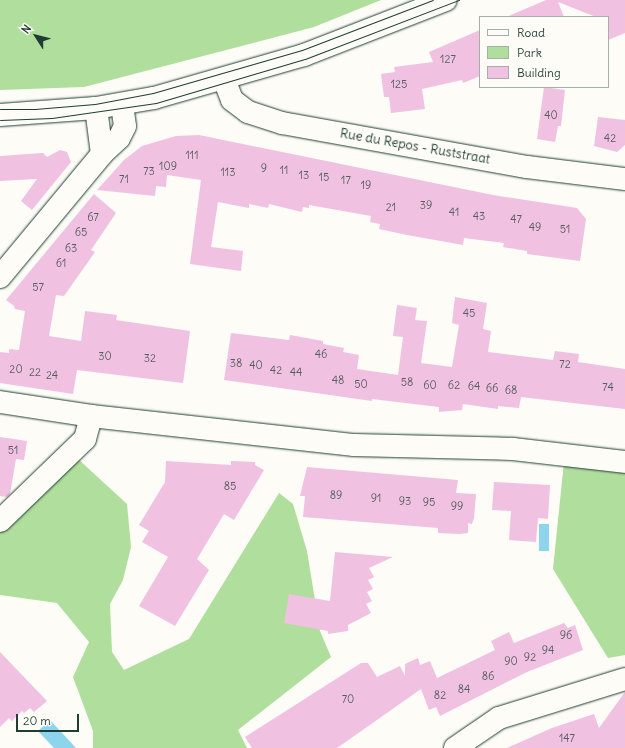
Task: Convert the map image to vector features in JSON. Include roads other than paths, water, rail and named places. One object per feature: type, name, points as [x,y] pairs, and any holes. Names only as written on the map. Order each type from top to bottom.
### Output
[{"type":"street","points":[[0,115],[96,108],[122,104],[224,79],[304,55],[446,0]]},
{"type":"street","name":"Rue du Repos - Ruststraat","points":[[224,79],[232,100],[248,112],[282,123],[527,167],[625,179]]},
{"type":"street","points":[[0,278],[102,154],[119,138],[124,126],[122,104]]},
{"type":"street","points":[[96,108],[102,154]]},
{"type":"street","points":[[0,402],[91,416],[354,445],[512,449],[625,462]]},
{"type":"street","points":[[0,521],[85,439],[91,416]]},
{"type":"street","points":[[455,748],[499,718],[625,679]]},
{"type":"water","points":[[539,524],[549,524],[549,551],[539,551]]},
{"type":"water","points":[[50,720],[76,748],[54,748],[38,731]]},
{"type":"tram line","points":[[0,109],[35,109],[95,104],[153,93],[302,50],[433,0]]},
{"type":"tram line","points":[[0,120],[52,118],[156,103],[305,59],[459,0]]}]
